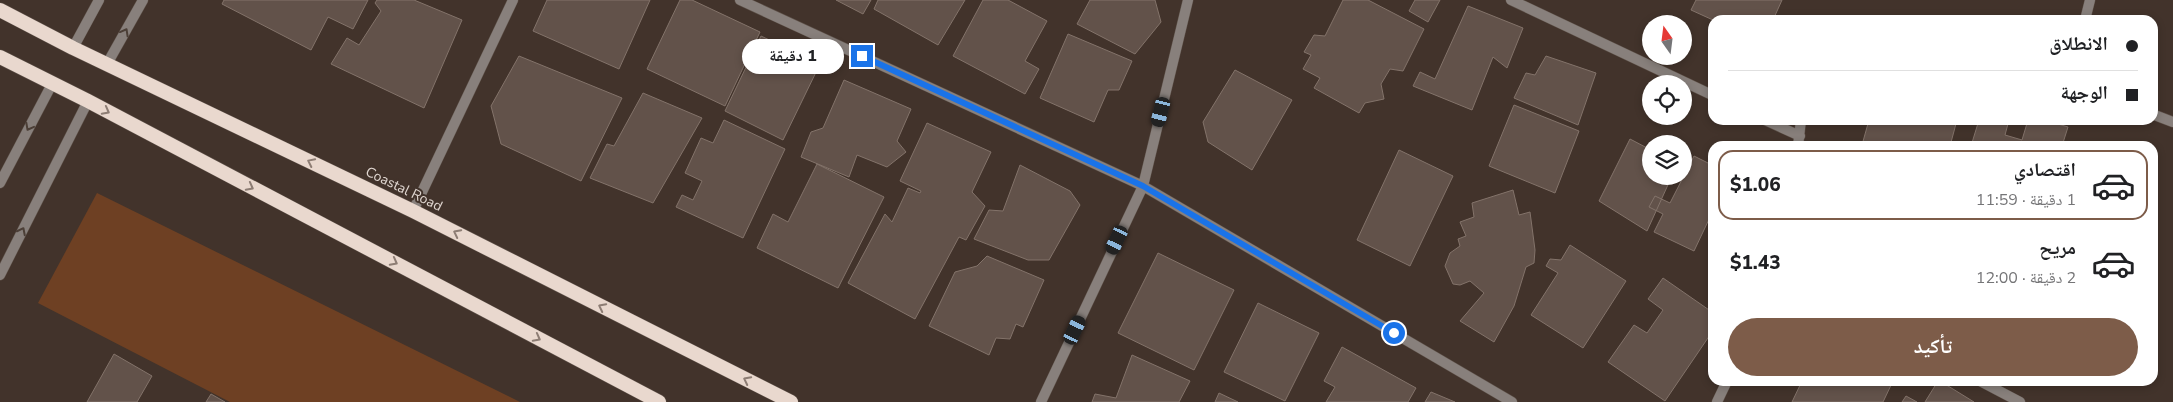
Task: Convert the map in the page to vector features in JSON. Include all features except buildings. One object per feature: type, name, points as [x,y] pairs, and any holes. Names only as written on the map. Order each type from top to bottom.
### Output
[{"type":"highway","name":"Coastal Road","points":[[0,10],[73,48],[413,211],[791,402]]},
{"type":"highway","points":[[0,57],[88,101],[659,402]]},
{"type":"street","points":[[73,48],[99,0]]},
{"type":"street","points":[[107,64],[142,0]]},
{"type":"street","points":[[413,211],[513,0]]},
{"type":"street","points":[[740,0],[1143,186],[1512,402]]},
{"type":"street","points":[[1041,402],[1143,186],[1188,0]]},
{"type":"street","points":[[1511,0],[1708,93]]},
{"type":"street","points":[[2086,15],[2090,0]]},
{"type":"street","points":[[0,183],[52,84]]},
{"type":"street","points":[[0,275],[88,101]]},
{"type":"street","points":[[2158,116],[2173,122]]},
{"type":"street","points":[[1774,125],[1799,141],[1801,125]]},
{"type":"street","points":[[1717,402],[1725,386]]},
{"type":"street","points":[[1990,386],[2020,402]]},
{"type":"shaded area","points":[[97,193],[520,402],[230,402],[38,303]]},
{"type":"route","points":[[862,56],[1143,186],[1394,333]]}]
